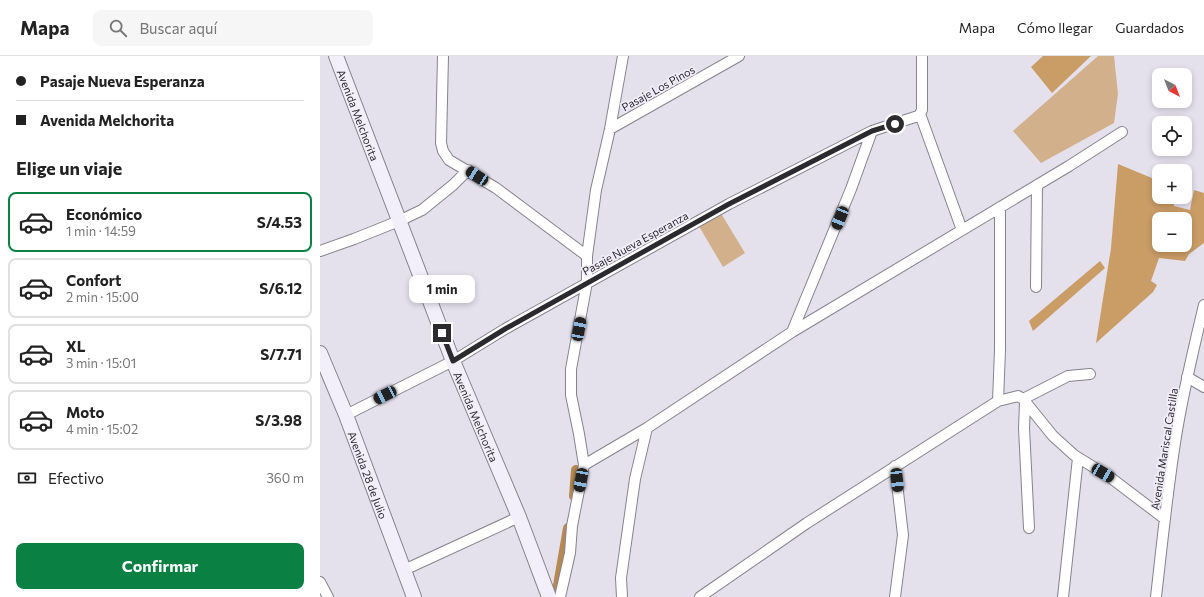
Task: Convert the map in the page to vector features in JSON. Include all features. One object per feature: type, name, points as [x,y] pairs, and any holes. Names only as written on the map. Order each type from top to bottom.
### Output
[{"type":"main road","name":"Avenida Melchorita","points":[[336,56],[453,361],[519,517],[548,597]]},
{"type":"main road","name":"Avenida 28 de Julio","points":[[320,353],[346,415],[414,597]]},
{"type":"street","points":[[443,56],[441,143],[443,151],[449,160],[496,188],[587,256]]},
{"type":"street","points":[[560,597],[570,553],[572,526],[584,465],[571,395],[571,369],[587,282],[587,256],[596,190],[610,129],[623,56]]},
{"type":"street","name":"Pasaje Los Pinos","points":[[610,129],[739,56]]},
{"type":"street","points":[[922,56],[922,110],[920,114],[962,230]]},
{"type":"street","name":"Pasaje Nueva Esperanza","points":[[346,415],[453,361],[587,282],[729,204],[872,131],[918,116],[920,114]]},
{"type":"street","points":[[792,332],[851,189],[872,131]]},
{"type":"street","points":[[584,465],[647,428],[792,332],[1037,185],[1122,132]]},
{"type":"street","points":[[320,250],[354,239],[422,210],[453,185],[468,170]]},
{"type":"street","points":[[1036,287],[1037,185]]},
{"type":"street","points":[[998,401],[1000,350],[1000,206]]},
{"type":"street","name":"Avenida Mariscal Castilla","points":[[1156,597],[1175,441],[1187,377],[1204,305]]},
{"type":"street","points":[[1024,401],[1068,376],[1090,374]]},
{"type":"street","points":[[1187,377],[1204,387]]},
{"type":"street","points":[[700,597],[807,523],[998,401],[1018,396],[1024,401],[1052,436],[1078,458],[1111,478],[1165,519]]},
{"type":"street","points":[[1024,401],[1029,528]]},
{"type":"street","points":[[622,597],[621,578],[635,479],[647,428]]},
{"type":"street","points":[[1063,597],[1078,458]]},
{"type":"street","points":[[895,597],[903,535],[896,466]]},
{"type":"street","points":[[404,570],[519,517]]},
{"type":"street","points":[[320,582],[328,597]]},
{"type":"shaded area","points":[[1043,56],[1091,56],[1052,93],[1031,67]]},
{"type":"shaded area","points":[[1098,56],[1114,56],[1118,94],[1114,123],[1041,163],[1013,131]]},
{"type":"shaded area","points":[[1118,164],[1152,178],[1152,204],[1174,204],[1174,206],[1190,210],[1194,190],[1204,193],[1204,243],[1192,252],[1192,212],[1152,212],[1152,252],[1192,252],[1185,261],[1159,258],[1151,281],[1157,285],[1153,292],[1096,343],[1111,248]]},
{"type":"shaded area","points":[[719,210],[745,253],[723,267],[697,223]]},
{"type":"shaded area","points":[[1100,261],[1105,268],[1033,331],[1029,321]]},
{"type":"waterway","points":[[574,496],[576,470]]},
{"type":"waterway","points":[[557,591],[568,528]]},
{"type":"route","points":[[442,333],[453,361],[587,282],[729,204],[872,131],[895,124]]}]
